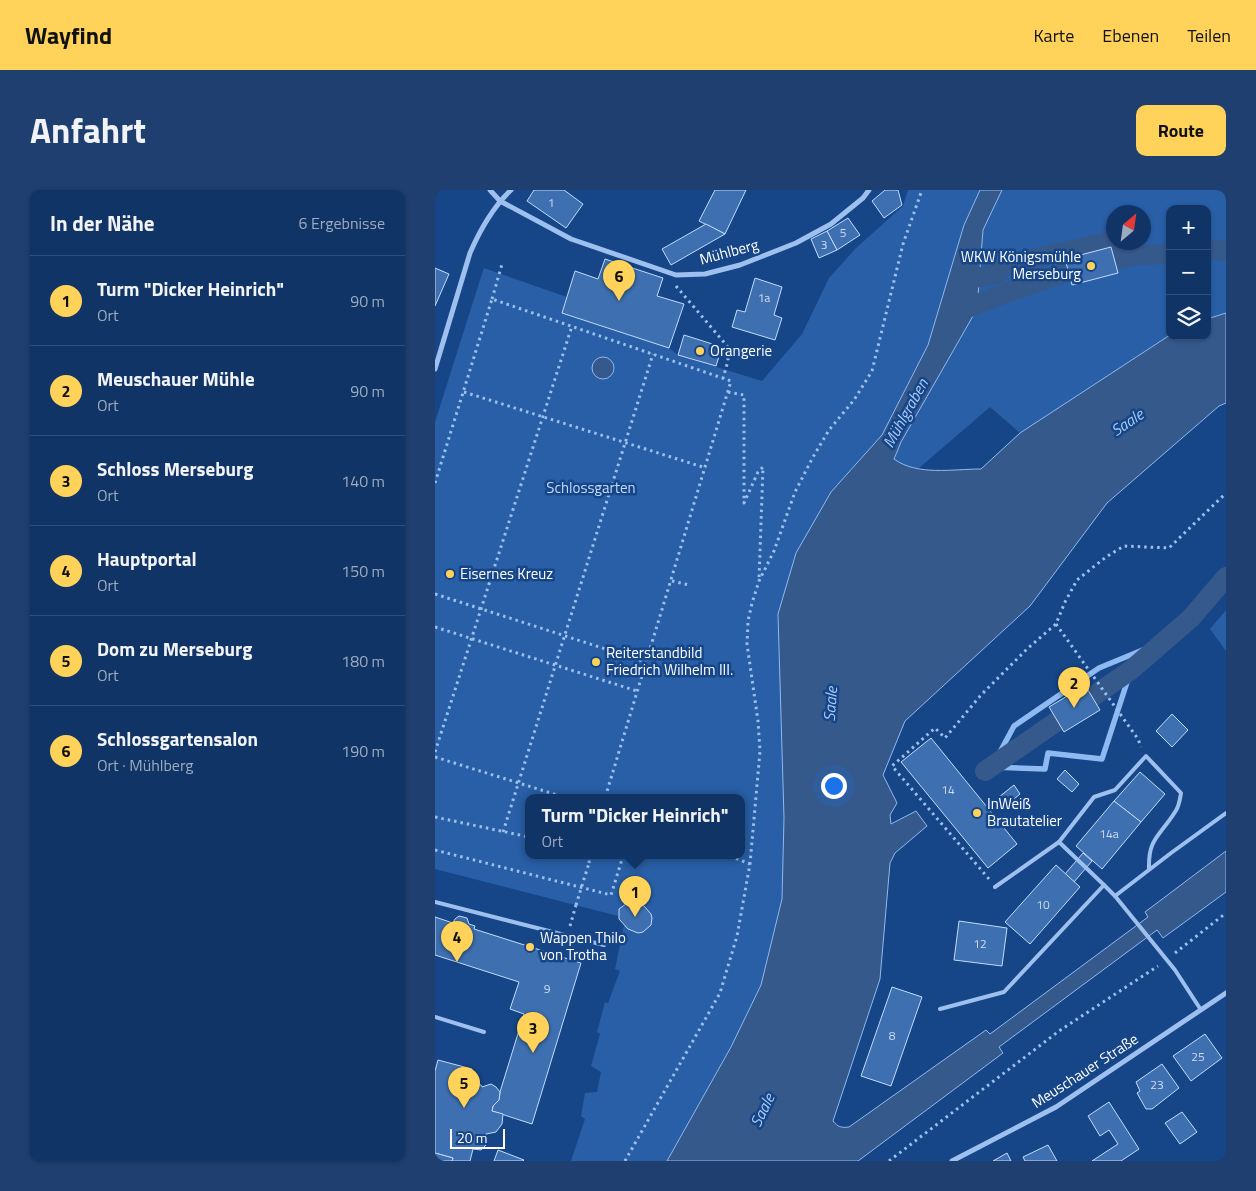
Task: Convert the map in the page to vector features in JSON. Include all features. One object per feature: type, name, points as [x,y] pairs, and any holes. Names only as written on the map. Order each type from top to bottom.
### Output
[{"type":"street","name":"Mühlberg","points":[[490,190],[500,200],[571,239],[676,275],[705,274],[740,266],[797,243],[831,224],[863,198],[869,190]]},
{"type":"street","points":[[435,369],[477,235],[500,200],[511,190]]},
{"type":"street","name":"Meuschauer Straße","points":[[951,1161],[1056,1108],[1226,993]]},
{"type":"lane","points":[[995,887],[1059,842],[1094,797],[1115,790],[1145,756],[1181,793],[1177,810],[1155,839],[1149,854],[1149,869]]},
{"type":"lane","points":[[1115,896],[1226,813]]},
{"type":"lane","points":[[1059,842],[1115,896],[1167,960],[1201,1010]]},
{"type":"lane","points":[[940,1008],[1004,992],[1104,885]]},
{"type":"lane","points":[[435,902],[604,945]]},
{"type":"lane","points":[[435,1017],[484,1032]]},
{"type":"path","points":[[625,1161],[720,993],[737,936],[750,864],[760,751],[758,721],[747,644],[748,621],[759,582],[774,551],[795,492],[829,430],[854,400],[872,371],[903,244],[922,190]]},
{"type":"path","points":[[435,484],[502,264]]},
{"type":"path","points":[[659,270],[662,276],[675,285],[728,347],[728,361],[723,378]]},
{"type":"path","points":[[492,299],[731,381],[606,794]]},
{"type":"path","points":[[435,752],[571,326]]},
{"type":"path","points":[[503,832],[653,354]]},
{"type":"path","points":[[463,392],[706,468]]},
{"type":"path","points":[[728,392],[744,395],[744,504],[758,472],[763,467],[759,582]]},
{"type":"path","points":[[995,887],[892,766],[935,728],[945,738],[981,695],[1027,648],[1056,624],[1077,580],[1106,557],[1124,546],[1169,548],[1226,493]]},
{"type":"path","points":[[672,581],[689,585]]},
{"type":"path","points":[[435,594],[646,662]]},
{"type":"path","points":[[1056,624],[1138,739],[1145,756]]},
{"type":"path","points":[[435,627],[637,691]]},
{"type":"path","points":[[435,757],[554,794]]},
{"type":"path","points":[[435,817],[525,836]]},
{"type":"path","points":[[435,850],[611,895],[622,859]]},
{"type":"path","points":[[567,936],[590,859]]},
{"type":"path","points":[[738,859],[750,864]]},
{"type":"path","points":[[889,1161],[1059,1031],[1167,960],[1226,914]]},
{"type":"green space","name":"Schlossgarten","points":[[908,190],[980,190],[964,225],[928,345],[882,435],[831,492],[784,818],[782,899],[761,985],[731,1047],[667,1161],[571,1161],[585,1119],[581,1116],[585,1093],[597,1092],[601,1072],[591,1066],[600,1034],[597,1032],[605,1002],[608,1003],[620,971],[615,969],[624,925],[633,931],[643,932],[651,925],[652,918],[644,906],[630,901],[621,907],[618,916],[435,869],[435,422],[484,268],[567,297],[562,313],[669,348],[678,355],[762,381],[802,334],[829,278],[856,248],[903,206]]},
{"type":"green space","points":[[1002,190],[1226,190],[1226,313],[1211,318],[1211,205],[1166,205],[1166,338],[1020,433],[990,407],[918,469],[903,466],[893,459],[901,442],[977,309],[983,230]]},
{"type":"green space","points":[[1226,610],[1226,651],[1210,629]]},
{"type":"water","points":[[980,190],[1002,190],[983,230],[977,309],[901,442],[894,459],[913,468],[924,470],[981,469],[1020,433],[1166,338],[1166,340],[1211,340],[1211,318],[1226,313],[1226,403],[1219,406],[1107,503],[1030,606],[905,721],[883,775],[897,803],[890,815],[891,824],[916,811],[927,826],[895,853],[890,863],[880,979],[833,1121],[840,1127],[849,1127],[986,1030],[990,1034],[1148,917],[1145,912],[1226,851],[1226,892],[1163,938],[1157,930],[999,1047],[1003,1053],[858,1161],[667,1161],[731,1047],[761,985],[782,899],[784,818],[778,614],[796,553],[831,492],[882,435],[928,345],[964,225]]},
{"type":"water","points":[[603,357],[611,360],[614,368],[611,376],[603,379],[595,376],[592,368],[595,360]]},
{"type":"building","points":[[534,190],[564,190],[583,204],[566,228],[527,201]]},
{"type":"building","points":[[715,190],[746,190],[725,234],[699,221]]},
{"type":"building","points":[[885,190],[898,190],[902,205],[884,218],[872,201]]},
{"type":"building","points":[[848,218],[860,235],[837,250],[827,231]]},
{"type":"building","points":[[706,224],[725,234],[671,265],[662,249]]},
{"type":"building","points":[[827,231],[837,250],[819,258],[811,239]]},
{"type":"building","name":"WKW Königsmühle Merseburg","points":[[1106,248],[1106,250],[1112,250],[1118,273],[1072,285],[1065,259]]},
{"type":"building","points":[[605,259],[663,278],[657,296],[684,304],[669,348],[562,313],[575,271],[598,279]]},
{"type":"building","points":[[435,268],[449,274],[435,306]]},
{"type":"building","points":[[755,278],[782,287],[774,315],[782,318],[775,340],[732,327],[737,310],[745,312]]},
{"type":"building","name":"Orangerie","points":[[684,335],[722,347],[716,366],[678,355]]},
{"type":"building","points":[[1085,685],[1100,710],[1064,732],[1049,707]]},
{"type":"building","points":[[1172,714],[1188,730],[1172,747],[1156,731]]},
{"type":"building","points":[[931,738],[1017,844],[988,868],[901,762]]},
{"type":"building","points":[[1065,770],[1079,784],[1072,792],[1057,779]]},
{"type":"building","points":[[1140,772],[1165,794],[1141,822],[1114,801]]},
{"type":"building","points":[[1014,785],[1020,794],[1006,806],[999,797]]},
{"type":"building","points":[[1114,801],[1141,822],[1102,869],[1076,846]]},
{"type":"building","points":[[1083,853],[1092,861],[1074,882],[1065,874]]},
{"type":"building","points":[[1056,865],[1080,887],[1030,944],[1005,922]]},
{"type":"building","points":[[630,901],[644,906],[651,914],[651,925],[643,932],[638,933],[628,929],[619,919],[619,909]]},
{"type":"building","points":[[459,916],[467,918],[469,924],[475,926],[474,929],[581,963],[532,1124],[492,1111],[493,1106],[499,1100],[524,1014],[510,1009],[519,982],[435,955],[435,917],[453,923]]},
{"type":"building","points":[[959,921],[1007,928],[1002,966],[954,960]]},
{"type":"building","points":[[892,987],[922,997],[891,1086],[861,1076]]},
{"type":"building","points":[[1205,1034],[1222,1058],[1191,1081],[1173,1056]]},
{"type":"building","points":[[438,1060],[472,1069],[469,1082],[481,1085],[482,1087],[491,1084],[500,1092],[499,1100],[493,1106],[492,1111],[503,1114],[502,1124],[496,1132],[486,1134],[486,1145],[481,1150],[473,1149],[470,1161],[452,1161],[453,1158],[435,1153],[435,1071]]},
{"type":"building","points":[[1162,1064],[1179,1088],[1152,1109],[1146,1109],[1137,1093],[1140,1091],[1136,1082]]},
{"type":"building","points":[[1109,1102],[1139,1149],[1121,1161],[1092,1161],[1118,1144],[1109,1130],[1100,1136],[1088,1116]]},
{"type":"building","points":[[1182,1112],[1197,1132],[1180,1144],[1165,1123]]},
{"type":"building","points":[[1048,1145],[1057,1161],[1025,1161],[1023,1157]]},
{"type":"building","points":[[498,1150],[524,1160],[494,1161]]},
{"type":"building","points":[[435,1153],[453,1158],[452,1161],[435,1161]]},
{"type":"building","points":[[1007,1153],[1011,1161],[993,1161]]},
{"type":"waterway","points":[[964,280],[997,274],[1006,265],[1106,243]]},
{"type":"waterway","points":[[1211,249],[1226,251]]},
{"type":"waterway","points":[[957,312],[1087,266],[1132,256],[1166,254]]},
{"type":"waterway","points":[[985,771],[1131,670],[1191,618],[1226,577]]},
{"type":"waterway","points":[[1131,670],[1102,759],[1048,753],[1045,769],[992,767],[1014,726],[1099,668],[1162,642]]},
{"type":"place","name":"WKW Königsmühle Merseburg","points":[[1091,266]]},
{"type":"place","name":"Schlossgartensalon","points":[[619,301]]},
{"type":"place","name":"Orangerie","points":[[700,351]]},
{"type":"place","name":"Eisernes Kreuz","points":[[450,574]]},
{"type":"place","name":"Reiterstandbild Friedrich Wilhelm III.","points":[[596,662]]},
{"type":"place","name":"Meuschauer Mühle","points":[[1074,708]]},
{"type":"place","name":"InWeiß Brautatelier","points":[[977,813]]},
{"type":"place","name":"Turm \"Dicker Heinrich\"","points":[[635,917]]},
{"type":"place","name":"Wappen Thilo von Trotha","points":[[530,947]]},
{"type":"place","name":"Hauptportal","points":[[457,962]]},
{"type":"place","name":"Schloss Merseburg","points":[[533,1053]]},
{"type":"place","name":"Dom zu Merseburg","points":[[464,1108]]},
{"type":"water label","name":"Mühlgraben","points":[[905,413]]},
{"type":"water label","name":"Saale","points":[[1127,422]]},
{"type":"water label","name":"Saale","points":[[830,704]]},
{"type":"water label","name":"Saale","points":[[762,1110]]}]
